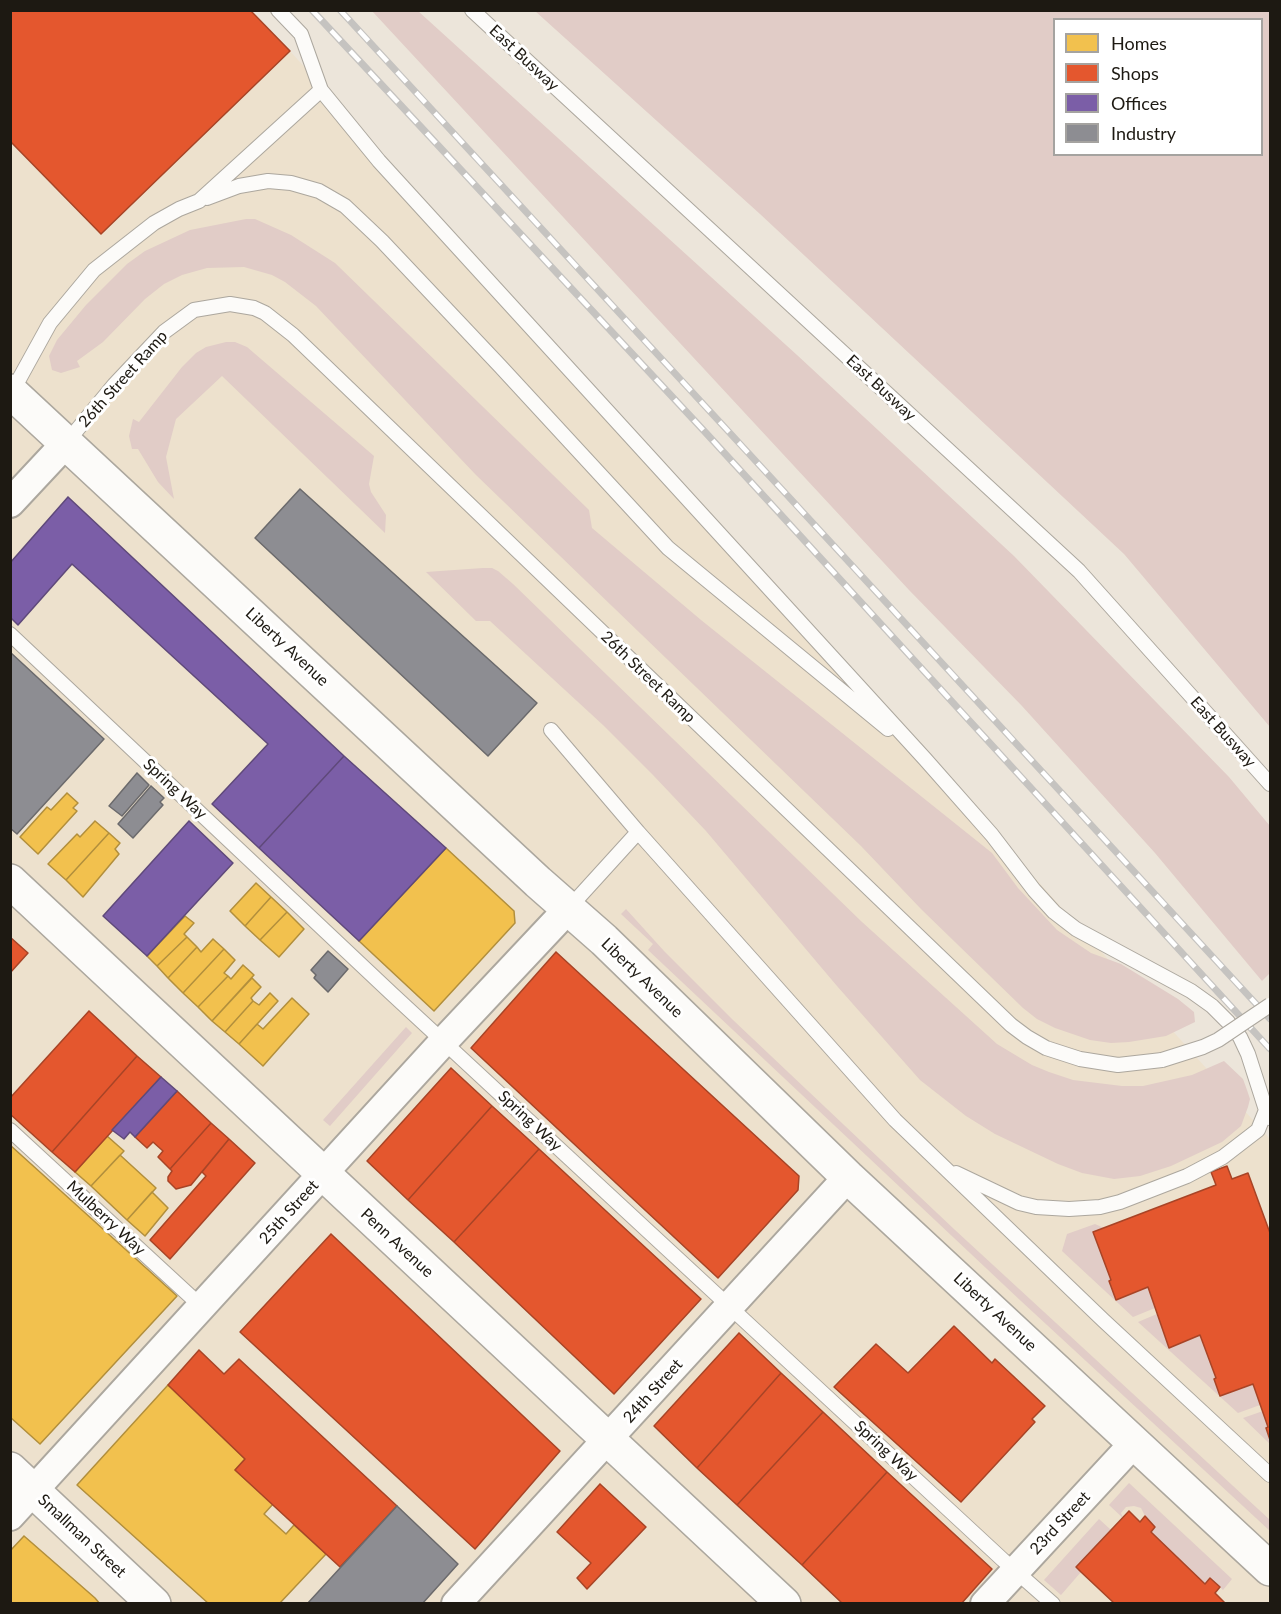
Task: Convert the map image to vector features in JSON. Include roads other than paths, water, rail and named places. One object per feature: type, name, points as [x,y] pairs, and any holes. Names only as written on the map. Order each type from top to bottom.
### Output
[{"type":"main road","name":"Liberty Avenue","points":[[11,391],[604,940],[849,1177],[1270,1569]]},
{"type":"main road","name":"Penn Avenue","points":[[10,882],[784,1604]]},
{"type":"main road","name":"Smallman Street","points":[[10,1469],[154,1604]]},
{"type":"street","points":[[10,503],[67,442]]},
{"type":"street","name":"25th Street","points":[[10,1516],[444,1041],[568,909]]},
{"type":"street","name":"24th Street","points":[[456,1604],[849,1177]]},
{"type":"street","name":"23rd Street","points":[[985,1604],[1135,1442]]},
{"type":"lane","points":[[278,10],[301,34],[321,90],[379,161],[925,759],[992,835],[1054,912],[1076,929],[1191,991],[1212,1006],[1228,1022],[1240,1037],[1248,1054],[1268,1114],[1258,1130],[1223,1157],[1187,1176],[1120,1202],[1100,1207],[1036,1208],[1018,1203],[943,1166]]},
{"type":"lane","name":"East Busway","points":[[472,10],[1079,571],[1270,784]]},
{"type":"lane","points":[[199,201],[321,90]]},
{"type":"lane","points":[[11,391],[50,323],[94,270],[154,224],[179,209],[239,186],[268,181],[291,183],[319,191],[345,206],[382,241],[668,548],[925,759]]},
{"type":"lane","name":"26th Street Ramp","points":[[67,442],[114,385],[164,332],[194,310],[230,304],[254,308],[265,313],[325,366],[1011,1026],[1046,1048],[1080,1059],[1118,1065],[1162,1060],[1203,1047],[1218,1040],[1270,1005]]},
{"type":"lane","name":"Spring Way","points":[[10,634],[444,1041],[1053,1604]]},
{"type":"lane","points":[[551,730],[638,832],[895,1120],[1103,1320],[1270,1475]]},
{"type":"lane","points":[[568,909],[638,832]]},
{"type":"lane","name":"Mulberry Way","points":[[10,1130],[202,1307]]},
{"type":"railway","points":[[312,10],[706,433],[1270,1049]]},
{"type":"railway","points":[[340,10],[1270,1019]]}]
